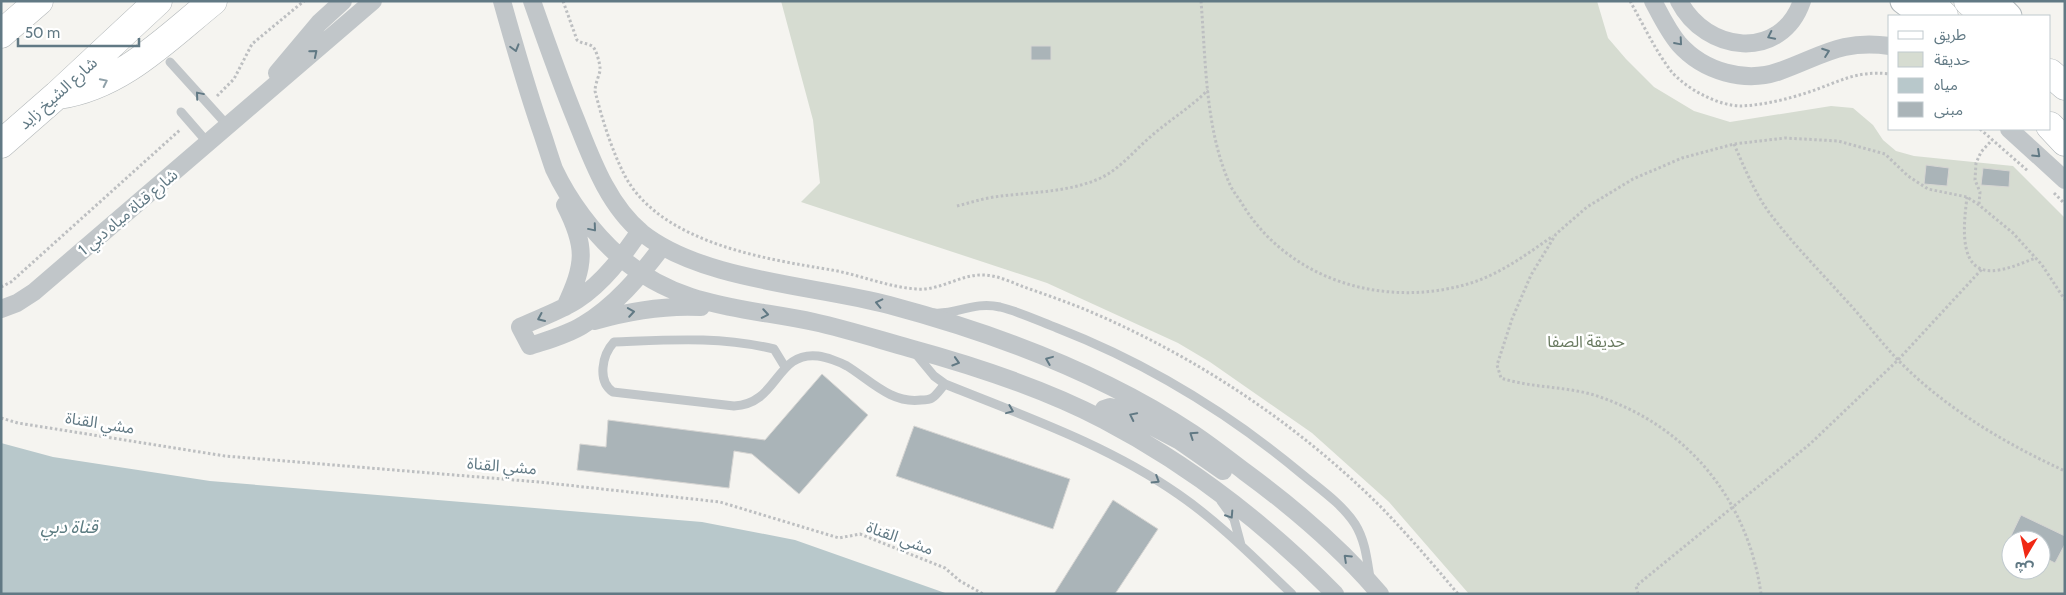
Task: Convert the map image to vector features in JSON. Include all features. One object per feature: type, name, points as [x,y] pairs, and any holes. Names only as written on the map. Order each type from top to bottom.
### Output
[{"type":"main road","points":[[1,34],[39,1]]},
{"type":"main road","name":"شارع الشيخ زايد","points":[[1,144],[158,1]]},
{"type":"main road","points":[[57,95],[78,92],[119,74],[213,1]]},
{"type":"main road","points":[[1903,1],[1922,15]]},
{"type":"main road","points":[[1929,1],[1943,15]]},
{"type":"main road","points":[[1968,1],[1984,15]]},
{"type":"main road","points":[[1994,1],[2008,15]]},
{"type":"main road","points":[[2051,74],[2065,86]]},
{"type":"main road","points":[[2051,127],[2065,142]]},
{"type":"street","name":"شارع قناة مياه دبي 1","points":[[250,107],[314,29],[343,1]]},
{"type":"street","name":"شارع قناة مياه دبي 1","points":[[1,309],[16,304],[34,292],[373,1]]},
{"type":"street","points":[[502,1],[555,169],[558,191],[579,236],[582,252],[581,269],[565,307]]},
{"type":"street","points":[[532,1],[596,170],[619,207],[640,231],[662,247],[688,259],[738,273],[854,297],[910,311],[1002,340],[1104,384],[1152,409],[1193,434],[1267,488],[1302,517],[1376,588]]},
{"type":"street","points":[[542,1],[555,44],[552,56]]},
{"type":"street","points":[[1653,1],[1679,44],[1696,59],[1716,70],[1738,76],[1761,76],[1779,72],[1829,50],[1852,45],[1888,46]]},
{"type":"street","points":[[1679,1],[1690,19],[1704,32],[1721,40],[1739,44],[1757,42],[1774,36],[1789,24],[1802,1]]},
{"type":"street","points":[[2010,130],[2065,180]]},
{"type":"street","points":[[555,169],[576,206],[591,226],[621,258],[660,284],[694,300],[815,323],[912,349],[1023,384],[1106,421],[1212,486],[1251,516],[1335,594]]},
{"type":"street","points":[[640,231],[621,258],[592,289],[565,307],[520,327],[530,346],[562,335],[584,324],[622,313],[678,306],[734,308]]},
{"type":"street","points":[[584,324],[617,299],[642,273],[662,247]]},
{"type":"street","points":[[1106,421],[1102,414],[1104,409],[1110,407],[1119,409],[1180,441],[1244,484],[1267,488]]},
{"type":"lane","points":[[170,62],[228,126]]},
{"type":"lane","points":[[181,112],[208,143]]},
{"type":"lane","points":[[910,311],[939,314],[986,304],[1002,308],[1083,338],[1144,367],[1199,399],[1249,433],[1335,501],[1355,523],[1361,536],[1376,588]]},
{"type":"lane","points":[[785,367],[774,349],[751,344],[704,339],[614,342],[604,358],[603,379],[607,388],[613,392],[734,406],[747,405],[758,400],[771,387],[785,367],[799,358],[818,356],[846,365],[874,386],[900,399],[916,401],[932,399],[945,384]]},
{"type":"lane","points":[[912,349],[934,376],[945,384],[1053,427],[1134,467],[1197,508],[1292,594]]},
{"type":"lane","points":[[1212,486],[1234,519],[1242,547]]},
{"type":"path","points":[[207,105],[234,79],[252,44],[304,1]]},
{"type":"path","points":[[1201,1],[1208,90],[1216,147],[1232,189],[1256,226],[1288,256],[1316,272],[1342,283],[1387,292],[1430,291],[1472,282],[1511,265],[1556,234],[1587,207],[1633,179],[1682,158],[1734,144],[1785,138],[1838,141],[1885,154],[1908,176],[1928,189],[1967,197],[2013,233],[2036,258],[2065,300]]},
{"type":"path","points":[[957,206],[992,197],[1074,187],[1096,180],[1116,169],[1150,137],[1187,109],[1208,90]]},
{"type":"path","points":[[1,287],[11,282],[189,122]]},
{"type":"path","points":[[1981,130],[2035,177]]},
{"type":"path","points":[[1979,205],[1980,192],[1975,180],[1976,163],[1981,152],[1992,140]]},
{"type":"path","points":[[1734,144],[1748,178],[1768,210],[1790,239],[1898,360],[1935,394],[1975,423],[2065,471]]},
{"type":"path","points":[[2049,189],[2065,204]]},
{"type":"path","points":[[1967,197],[1966,252],[1972,262],[1982,269],[2000,270],[2036,258]]},
{"type":"path","points":[[1556,234],[1531,275],[1512,319],[1497,365],[1501,378],[1519,384],[1561,388],[1594,395],[1641,415],[1683,445],[1718,482],[1734,505],[1753,553],[1761,594]]},
{"type":"path","points":[[1638,594],[1636,586],[1810,444],[1898,360],[1982,269]]},
{"type":"path","name":"مشي القناة","points":[[1,418],[18,423],[225,456],[539,482],[720,502],[839,538],[860,534],[945,568],[960,581],[983,594]]},
{"type":"green space","name":"حديقة الصفا","points":[[781,1],[1597,1],[1608,38],[1626,59],[1654,87],[1694,111],[1730,122],[1831,106],[1853,108],[1873,125],[1883,140],[1896,151],[1914,156],[2013,166],[2065,218],[2065,594],[1469,594],[1389,502],[1312,433],[1210,362],[1178,343],[1047,283],[801,202],[820,183],[813,120]]},
{"type":"water","name":"قناة دبي","points":[[1,443],[53,457],[210,481],[702,522],[795,540],[948,594],[1,594]]},
{"type":"building","points":[[1031,46],[1051,46],[1051,60],[1031,60]]},
{"type":"building","points":[[1926,165],[1949,168],[1947,186],[1924,184]]},
{"type":"building","points":[[1983,168],[2010,171],[2009,187],[1981,185]]},
{"type":"building","points":[[822,374],[868,415],[799,494],[752,454],[734,451],[729,488],[577,470],[580,444],[606,447],[608,420],[765,440]]},
{"type":"building","points":[[914,426],[1070,479],[1053,529],[896,476]]},
{"type":"building","points":[[1113,500],[1158,529],[1115,594],[1054,594]]},
{"type":"building","points":[[2021,515],[2065,536],[2065,544],[2055,563],[2051,561],[2051,530],[2014,530]]}]
